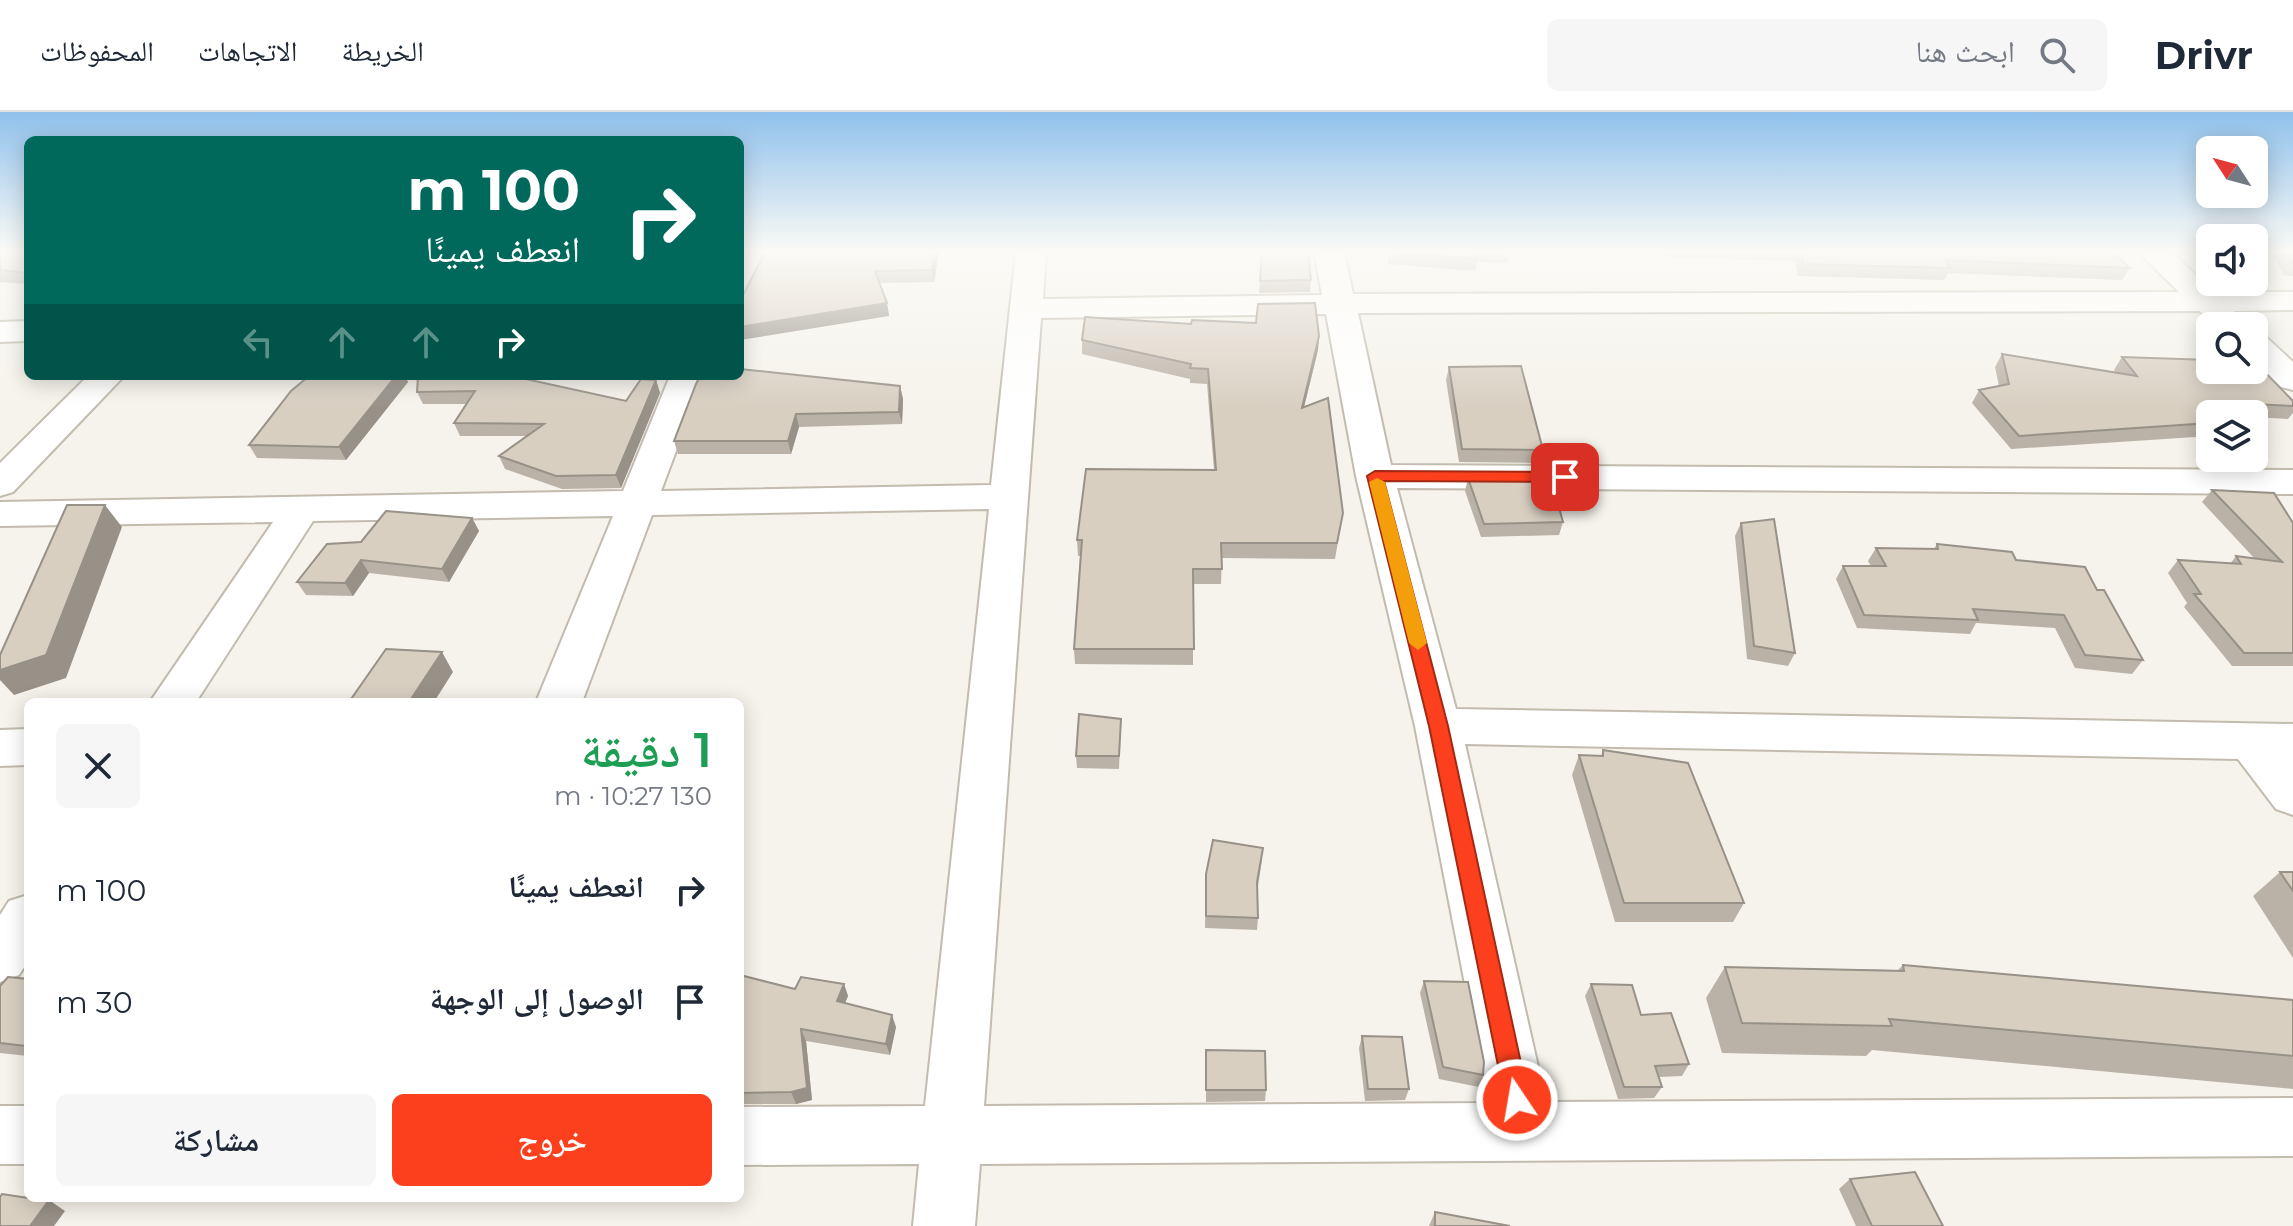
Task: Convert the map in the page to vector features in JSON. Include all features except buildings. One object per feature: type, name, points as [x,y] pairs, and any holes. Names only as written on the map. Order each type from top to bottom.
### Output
[{"type":"street","points":[[944,1226],[1026,304]]},
{"type":"street","points":[[1339,304],[1375,476],[1438,726],[1523,1131]]},
{"type":"street","points":[[1026,309],[1345,304]]},
{"type":"street","points":[[0,332],[24,331]]},
{"type":"street","points":[[2268,357],[2293,380]]},
{"type":"street","points":[[0,484],[103,380]]},
{"type":"street","points":[[561,698],[685,380]]},
{"type":"street","points":[[1375,476],[2293,482]]},
{"type":"street","points":[[0,514],[1009,497]]},
{"type":"street","points":[[176,698],[301,509]]},
{"type":"street","points":[[1438,726],[2273,743],[2293,796]]},
{"type":"street","points":[[0,748],[24,747]]},
{"type":"street","points":[[0,958],[24,923]]},
{"type":"street","points":[[744,1136],[2293,1127]]},
{"type":"street","points":[[0,1135],[24,1135]]},
{"type":"slow traffic","points":[[1377,482],[1418,643]]},
{"type":"route","points":[[1517,1100],[1438,726],[1375,476],[1565,477]]}]
